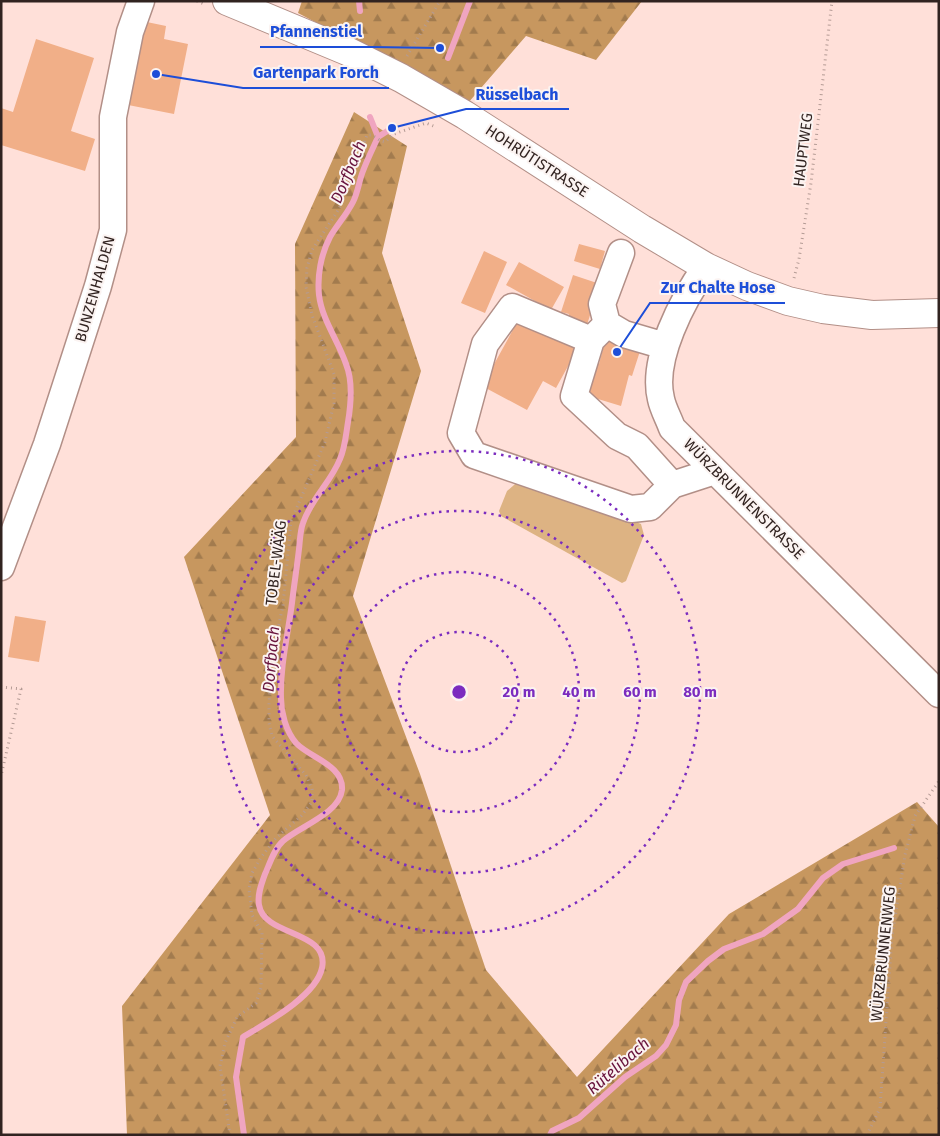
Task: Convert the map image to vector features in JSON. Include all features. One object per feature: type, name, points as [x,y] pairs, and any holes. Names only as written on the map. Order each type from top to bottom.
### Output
[{"type":"main road","name":"HOHRÜTISTRASSE","points":[[227,1],[347,51],[401,78],[465,115],[642,229],[706,266],[747,286],[788,301],[823,309],[872,315],[939,313]]},
{"type":"street","name":"BUNZENHALDEN","points":[[1,567],[47,444],[98,286],[113,230],[113,117],[130,32],[141,1]]},
{"type":"street","points":[[621,253],[602,304],[599,332],[574,396],[617,436],[637,446],[672,485]]},
{"type":"street","name":"WÜRZBRUNNENSTRASSE","points":[[706,266],[683,305],[665,346],[660,368],[661,398],[672,428],[939,694]]},
{"type":"street","points":[[665,346],[624,334],[599,332],[512,307],[485,344],[460,433],[474,455],[631,509],[650,507],[672,485],[715,471]]},
{"type":"path","points":[[401,78],[404,62],[440,1]]},
{"type":"path","name":"HAUPTWEG","points":[[788,301],[799,259],[811,184],[832,1]]},
{"type":"path","name":"TOBEL-WÄÄG","points":[[230,1135],[220,1066],[221,1054],[237,1017],[256,1004],[261,988],[262,932],[252,914],[249,889],[252,873],[276,838],[312,802],[312,790],[306,775],[272,736],[269,723],[275,643],[283,605],[291,521],[325,442],[334,403],[334,374],[312,315],[306,286],[307,268],[312,250],[338,209],[367,135],[372,134],[385,142],[394,134],[426,123],[442,130]]},
{"type":"path","points":[[1,687],[21,689],[1,776]]},
{"type":"path","name":"WÜRZBRUNNENWEG","points":[[867,1135],[880,1108],[892,936],[905,855],[915,816],[939,781]]},
{"type":"green space","points":[[302,1],[642,1],[596,60],[526,36],[468,103],[298,13]]},
{"type":"green space","points":[[354,112],[407,146],[382,253],[421,371],[353,596],[420,774],[486,970],[577,1077],[729,914],[917,802],[939,827],[939,1135],[127,1135],[122,1006],[270,815],[184,557],[296,437],[295,244]]},
{"type":"shaded area","points":[[522,478],[641,524],[644,535],[626,581],[622,583],[501,516],[499,511],[507,491]]},
{"type":"building","points":[[142,21],[166,26],[164,39],[188,44],[174,114],[123,104]]},
{"type":"building","points":[[36,39],[94,58],[71,131],[95,139],[85,171],[1,145],[1,108],[13,112]]},
{"type":"building","points":[[579,244],[605,251],[600,269],[574,261]]},
{"type":"building","points":[[484,251],[507,262],[485,313],[461,303]]},
{"type":"building","points":[[519,262],[564,287],[551,310],[506,285]]},
{"type":"building","points":[[573,275],[600,284],[585,331],[565,324],[569,314],[561,312]]},
{"type":"building","points":[[520,317],[578,348],[556,388],[543,381],[527,410],[482,386]]},
{"type":"building","points":[[606,338],[641,348],[632,376],[629,375],[621,406],[585,395],[594,363],[599,364]]},
{"type":"building","points":[[15,616],[46,621],[39,662],[8,657]]},
{"type":"waterway","name":"Dorfbach","points":[[359,1],[360,11]]},
{"type":"waterway","points":[[448,58],[470,1]]},
{"type":"waterway","name":"Dorfbach","points":[[244,1135],[236,1077],[243,1037],[289,1008],[310,989],[322,968],[322,956],[316,947],[307,940],[272,923],[263,915],[259,905],[259,897],[272,856],[280,844],[290,835],[326,813],[334,806],[342,790],[338,774],[302,748],[292,738],[283,716],[281,686],[302,526],[311,506],[332,475],[340,459],[350,408],[351,393],[348,371],[343,355],[323,313],[319,295],[320,265],[330,237],[353,202],[378,137],[370,117]]},
{"type":"waterway","points":[[378,137],[392,128]]},
{"type":"waterway","name":"Rütelibach","points":[[550,1135],[552,1131],[579,1118],[625,1077],[656,1056],[666,1045],[676,1025],[679,1000],[686,982],[708,961],[724,949],[763,934],[798,909],[823,878],[843,864],[894,848]]},
{"type":"place","name":"Pfannenstiel","points":[[440,48]]},
{"type":"place","name":"Gartenpark Forch","points":[[156,74]]},
{"type":"place","name":"Rüsselbach","points":[[392,128]]},
{"type":"place","name":"Zur Chalte Hose","points":[[617,352]]}]
